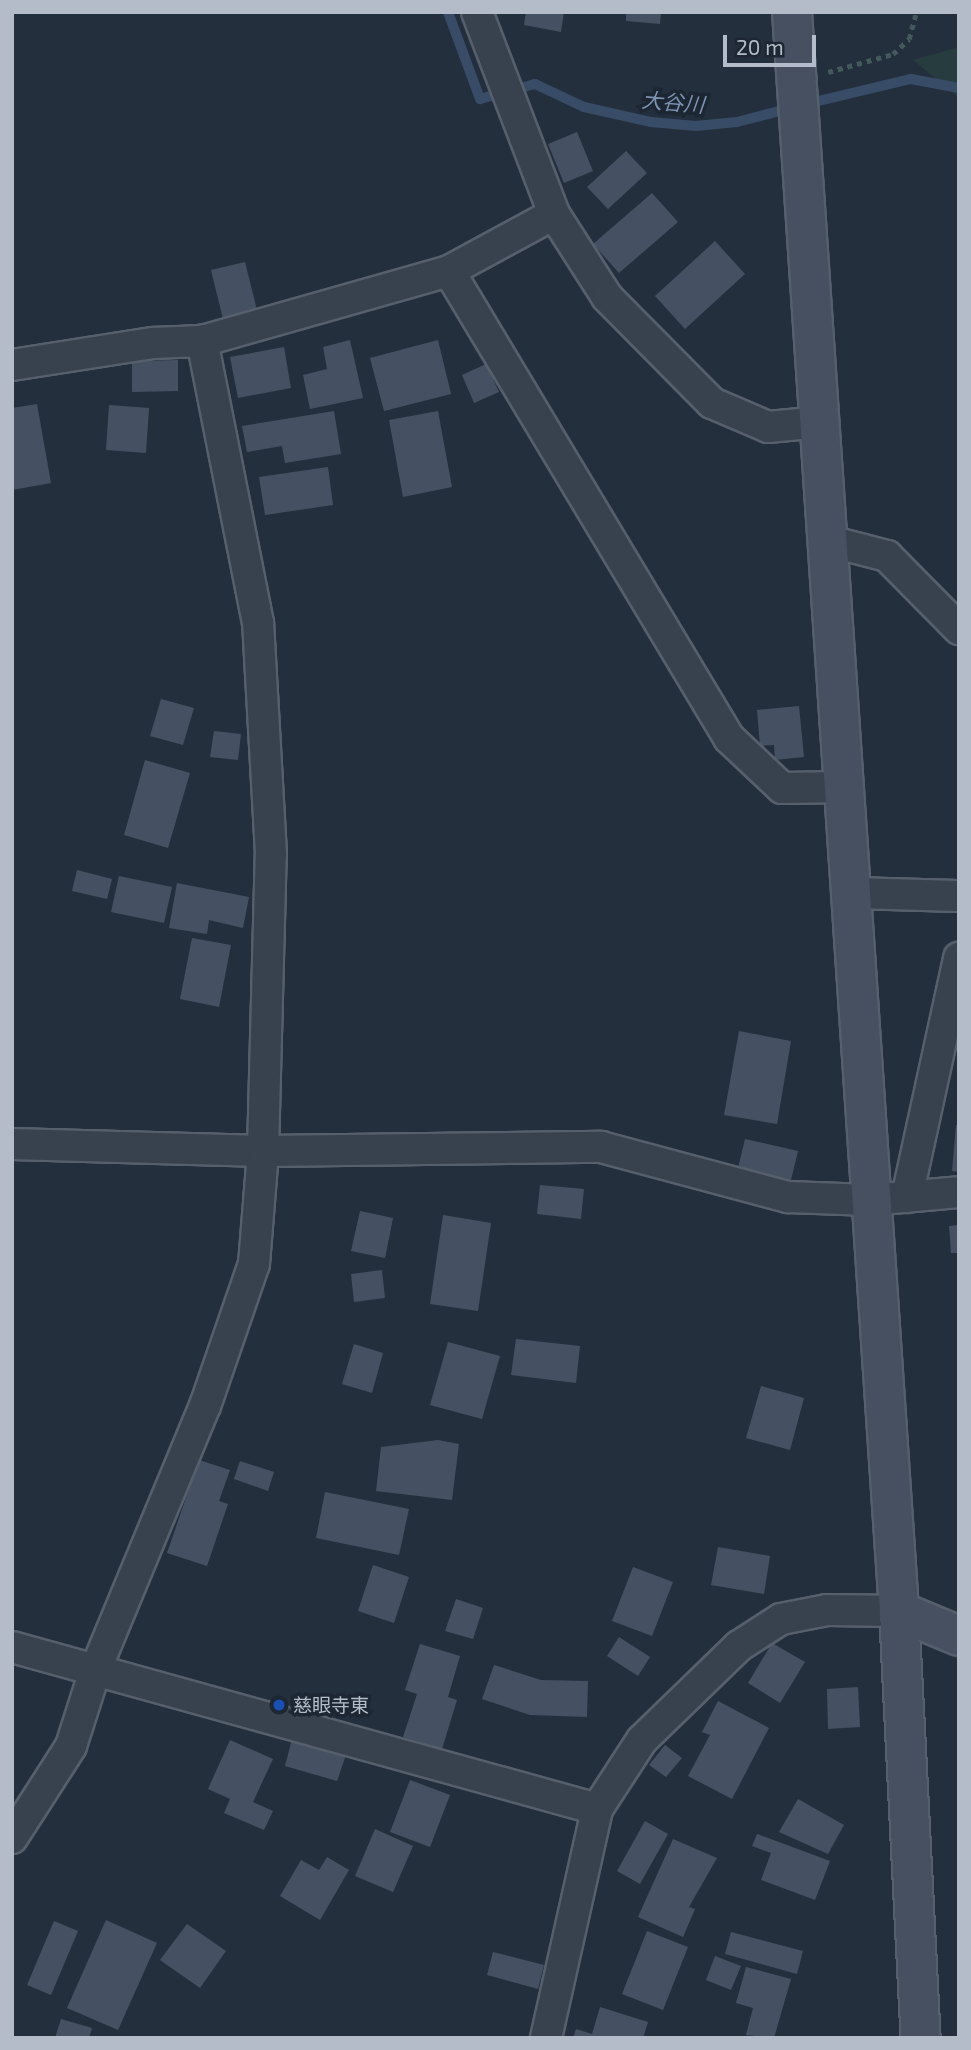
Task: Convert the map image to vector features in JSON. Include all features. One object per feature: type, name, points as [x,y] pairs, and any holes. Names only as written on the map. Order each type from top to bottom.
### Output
[{"type":"street","points":[[477,12],[554,214],[607,297],[712,403],[768,427],[821,422]]},
{"type":"street","points":[[792,12],[852,892],[889,1199],[899,1611],[920,2038]]},
{"type":"street","points":[[12,365],[153,343],[202,341],[449,271],[554,214]]},
{"type":"street","points":[[449,271],[729,738],[782,788],[845,787]]},
{"type":"street","points":[[12,1838],[71,1746],[96,1671],[205,1406],[254,1265],[263,1151],[271,854],[258,623],[202,341]]},
{"type":"street","points":[[829,541],[887,556],[959,629]]},
{"type":"street","points":[[852,892],[959,896]]},
{"type":"street","points":[[889,1199],[959,958]]},
{"type":"street","points":[[12,1144],[263,1151],[601,1147],[788,1197],[889,1199],[959,1192]]},
{"type":"street","points":[[546,2038],[597,1809],[642,1740],[739,1646],[781,1619],[827,1610],[899,1611],[959,1636]]},
{"type":"street","points":[[12,1647],[597,1809]]},
{"type":"path","points":[[797,81],[893,54],[909,39],[916,12]]},
{"type":"green space","points":[[959,47],[959,98],[913,60]]},
{"type":"building","points":[[526,12],[564,12],[561,32],[524,25]]},
{"type":"building","points":[[626,12],[661,12],[660,24],[626,21]]},
{"type":"building","points":[[577,132],[593,171],[564,183],[548,144]]},
{"type":"building","points":[[626,151],[647,173],[608,209],[587,187]]},
{"type":"building","points":[[652,193],[678,222],[619,273],[593,244]]},
{"type":"building","points":[[715,241],[745,274],[685,329],[655,296]]},
{"type":"building","points":[[245,262],[257,310],[223,319],[211,270]]},
{"type":"building","points":[[350,340],[363,398],[310,409],[303,375],[327,369],[323,347]]},
{"type":"building","points":[[438,340],[451,394],[384,411],[370,358]]},
{"type":"building","points":[[284,347],[291,388],[238,398],[230,357]]},
{"type":"building","points":[[178,360],[178,391],[132,392],[132,361]]},
{"type":"building","points":[[486,364],[499,392],[474,403],[462,375]]},
{"type":"building","points":[[37,404],[51,483],[12,490],[12,408]]},
{"type":"building","points":[[109,405],[149,408],[146,453],[106,450]]},
{"type":"building","points":[[334,411],[341,454],[285,463],[282,446],[247,452],[242,426]]},
{"type":"building","points":[[438,411],[452,487],[403,497],[389,420]]},
{"type":"building","points":[[328,467],[333,505],[265,515],[259,477]]},
{"type":"building","points":[[161,699],[194,708],[183,745],[150,736]]},
{"type":"building","points":[[799,706],[804,757],[775,760],[774,745],[760,746],[757,710]]},
{"type":"building","points":[[214,731],[241,734],[238,760],[210,757]]},
{"type":"building","points":[[145,760],[190,773],[168,848],[124,835]]},
{"type":"building","points":[[77,870],[112,879],[107,899],[72,891]]},
{"type":"building","points":[[119,876],[172,887],[164,923],[111,912]]},
{"type":"building","points":[[177,883],[249,897],[243,928],[209,920],[207,934],[169,928]]},
{"type":"building","points":[[192,938],[231,945],[219,1007],[180,999]]},
{"type":"building","points":[[739,1031],[791,1041],[777,1124],[724,1115]]},
{"type":"building","points":[[956,1125],[959,1125],[959,1172],[952,1171]]},
{"type":"building","points":[[745,1139],[798,1151],[791,1180],[738,1168]]},
{"type":"building","points":[[540,1185],[584,1189],[581,1219],[537,1214]]},
{"type":"building","points":[[360,1211],[393,1218],[385,1258],[351,1251]]},
{"type":"building","points":[[443,1215],[491,1223],[478,1311],[430,1304]]},
{"type":"building","points":[[959,1225],[959,1253],[951,1253],[949,1226]]},
{"type":"building","points":[[382,1270],[385,1298],[354,1302],[351,1274]]},
{"type":"building","points":[[516,1339],[580,1346],[576,1383],[511,1375]]},
{"type":"building","points":[[448,1342],[500,1356],[482,1419],[430,1405]]},
{"type":"building","points":[[354,1344],[383,1353],[372,1393],[342,1384]]},
{"type":"building","points":[[761,1386],[804,1398],[790,1450],[746,1438]]},
{"type":"building","points":[[438,1440],[459,1444],[452,1500],[376,1491],[381,1447]]},
{"type":"building","points":[[199,1460],[230,1470],[219,1501],[228,1504],[207,1566],[167,1553]]},
{"type":"building","points":[[240,1461],[274,1472],[268,1491],[234,1479]]},
{"type":"building","points":[[325,1492],[409,1509],[399,1555],[316,1538]]},
{"type":"building","points":[[718,1547],[770,1556],[764,1594],[711,1585]]},
{"type":"building","points":[[373,1565],[409,1577],[394,1623],[358,1611]]},
{"type":"building","points":[[633,1567],[673,1582],[652,1636],[612,1621]]},
{"type":"building","points":[[456,1599],[483,1608],[473,1639],[445,1631]]},
{"type":"building","points":[[619,1637],[650,1657],[638,1676],[607,1656]]},
{"type":"building","points":[[772,1643],[805,1662],[780,1703],[748,1683]]},
{"type":"building","points":[[420,1644],[460,1656],[448,1697],[457,1700],[442,1749],[403,1737],[417,1694],[405,1690]]},
{"type":"building","points":[[494,1665],[541,1680],[588,1681],[587,1717],[530,1715],[482,1699]]},
{"type":"building","points":[[858,1687],[860,1727],[828,1729],[827,1689]]},
{"type":"building","points":[[718,1701],[769,1728],[732,1799],[688,1776],[710,1735],[702,1732]]},
{"type":"building","points":[[292,1739],[346,1755],[337,1781],[285,1766]]},
{"type":"building","points":[[230,1740],[273,1759],[253,1802],[273,1811],[264,1830],[224,1813],[230,1799],[208,1789]]},
{"type":"building","points":[[665,1745],[682,1758],[666,1777],[649,1765]]},
{"type":"building","points":[[410,1780],[450,1795],[430,1847],[390,1832]]},
{"type":"building","points":[[798,1799],[844,1825],[828,1854],[779,1832]]},
{"type":"building","points":[[645,1821],[668,1834],[640,1884],[617,1871]]},
{"type":"building","points":[[375,1829],[413,1846],[393,1892],[355,1876]]},
{"type":"building","points":[[757,1834],[830,1861],[815,1900],[761,1880],[771,1853],[752,1846]]},
{"type":"building","points":[[673,1839],[717,1858],[689,1907],[695,1909],[683,1937],[638,1917]]},
{"type":"building","points":[[327,1857],[349,1870],[320,1920],[280,1896],[301,1860],[319,1870]]},
{"type":"building","points":[[106,1920],[157,1943],[118,2030],[67,2008]]},
{"type":"building","points":[[54,1921],[78,1931],[51,1995],[27,1985]]},
{"type":"building","points":[[187,1924],[226,1951],[200,1988],[160,1960]]},
{"type":"building","points":[[647,1931],[688,1947],[663,2010],[622,1994]]},
{"type":"building","points":[[731,1932],[803,1951],[797,1974],[725,1954]]},
{"type":"building","points":[[493,1952],[544,1965],[538,1989],[487,1975]]},
{"type":"building","points":[[715,1956],[741,1966],[731,1990],[706,1980]]},
{"type":"building","points":[[746,1967],[791,1979],[774,2038],[746,2035],[753,2008],[736,2003]]},
{"type":"building","points":[[600,2007],[648,2022],[643,2038],[573,2038],[576,2029],[592,2034]]},
{"type":"building","points":[[61,2019],[92,2028],[89,2038],[55,2038]]},
{"type":"waterway","name":"大谷川","points":[[448,12],[480,99],[535,84],[584,107],[651,122],[696,126],[737,122],[791,108]]},
{"type":"waterway","name":"大谷川","points":[[806,104],[911,79],[959,88]]},
{"type":"place","name":"慈眼寺東","points":[[279,1705]]}]
